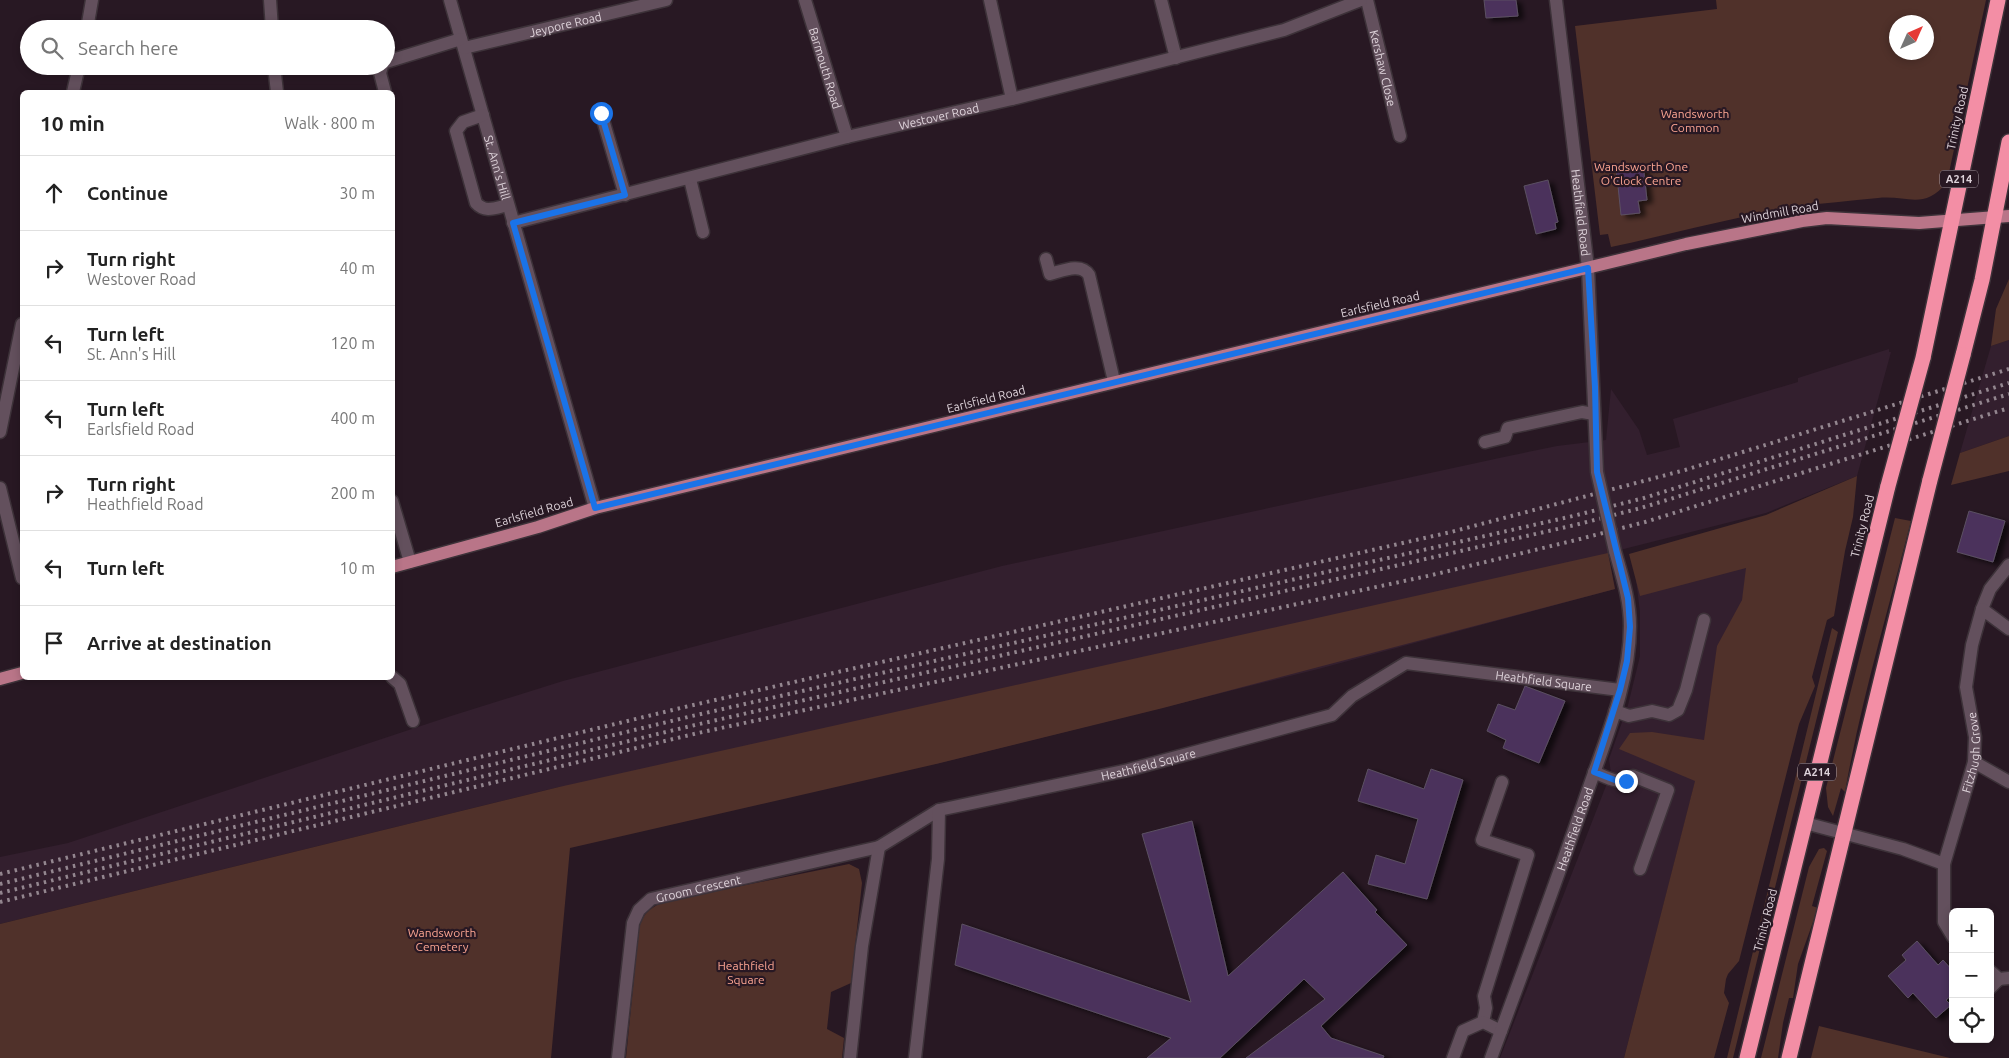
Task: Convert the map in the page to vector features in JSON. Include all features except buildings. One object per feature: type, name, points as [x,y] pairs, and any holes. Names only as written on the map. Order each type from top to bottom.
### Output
[{"type":"highway","name":"Trinity Road","points":[[1747,1058],[1888,486],[1922,358],[1998,0]]},
{"type":"highway","name":"A214","points":[[1789,1058],[1930,480],[2001,217],[2009,142]]},
{"type":"main road","name":"Windmill Road","points":[[1588,268],[1686,244],[1802,221],[1847,218],[1919,223],[2001,217]]},
{"type":"main road","name":"Earlsfield Road","points":[[395,566],[538,527],[595,508],[1114,381],[1588,268]]},
{"type":"main road","points":[[0,679],[20,674]]},
{"type":"street","points":[[88,20],[92,0]]},
{"type":"street","points":[[270,0],[271,20]]},
{"type":"street","name":"St. Ann's Hill","points":[[450,0],[595,508]]},
{"type":"street","name":"Jeypore Road","points":[[395,60],[635,4],[666,0]]},
{"type":"street","name":"Barmouth Road","points":[[805,0],[847,137]]},
{"type":"street","points":[[990,0],[1012,99]]},
{"type":"street","points":[[1161,0],[1176,58]]},
{"type":"street","name":"Westover Road","points":[[513,223],[690,179],[847,137],[1012,99],[1284,30],[1362,0]]},
{"type":"street","name":"Kershaw Close","points":[[1366,0],[1400,136]]},
{"type":"street","name":"Heathfield Road","points":[[1491,1058],[1594,772],[1614,711],[1627,661],[1630,627],[1628,598],[1615,552],[1597,472],[1594,414],[1595,387],[1588,268],[1556,0]]},
{"type":"street","points":[[74,90],[77,75]]},
{"type":"street","points":[[275,75],[277,90]]},
{"type":"street","points":[[381,75],[384,90]]},
{"type":"street","points":[[601,113],[625,195]]},
{"type":"street","points":[[483,115],[463,122],[456,131],[476,203],[481,208],[488,210],[508,205]]},
{"type":"street","points":[[690,179],[703,232]]},
{"type":"street","points":[[1046,259],[1050,274],[1080,267],[1089,274],[1114,381]]},
{"type":"street","points":[[0,432],[20,334]]},
{"type":"street","points":[[1485,442],[1505,437],[1508,428],[1582,412],[1594,414]]},
{"type":"street","points":[[0,488],[20,566]]},
{"type":"street","points":[[395,511],[410,562]]},
{"type":"street","name":"Fitzhugh Grove","points":[[1949,930],[1944,922],[1944,864],[1974,762],[1975,738],[1966,687],[1972,645],[1990,589],[2009,565]]},
{"type":"street","points":[[1982,609],[2009,629]]},
{"type":"street","points":[[1614,711],[1629,716],[1652,711],[1669,716],[1678,710],[1686,690],[1704,620]]},
{"type":"street","name":"Heathfield Square","points":[[879,847],[940,810],[1128,770],[1332,715],[1352,696],[1406,662],[1620,690]]},
{"type":"street","points":[[395,680],[400,684],[413,721]]},
{"type":"street","points":[[1974,762],[2009,782]]},
{"type":"street","points":[[1594,772],[1620,782],[1626,781],[1633,776],[1668,790],[1640,870]]},
{"type":"street","points":[[1483,1022],[1486,1008],[1484,996],[1528,855],[1482,840],[1502,782]]},
{"type":"street","points":[[915,1058],[938,859],[940,810]]},
{"type":"street","points":[[1805,823],[1903,848],[1944,864]]},
{"type":"street","points":[[850,1058],[862,946],[879,847]]},
{"type":"street","name":"Groom Crescent","points":[[618,1058],[633,923],[635,916],[643,905],[651,899],[681,891],[879,847]]},
{"type":"street","points":[[1483,1022],[1501,1031]]},
{"type":"street","points":[[1453,1058],[1463,1031],[1483,1022]]},
{"type":"shaded area","points":[[2009,340],[2009,436],[1960,453],[1991,346]]},
{"type":"shaded area","points":[[1889,349],[1889,352],[1891,352],[1857,476],[1766,513],[1608,553],[1615,589],[1322,668],[936,764],[559,787],[0,924],[0,857],[68,843],[451,716],[563,681],[1002,566],[1504,457],[1557,446],[1606,440],[1611,389],[1639,430],[1647,455],[1680,447],[1673,419],[1798,382],[1798,378]]},
{"type":"shaded area","points":[[1758,538],[1624,1058],[1500,1058],[1611,773],[1609,759],[1628,705],[1640,656],[1640,612],[1635,572]]},
{"type":"green space","name":"Wandsworth Common","points":[[1716,0],[1986,0],[1947,182],[1939,191],[1923,199],[1915,200],[1878,198],[1794,207],[1611,247],[1608,234],[1600,235],[1575,26],[1717,9]]},
{"type":"green space","points":[[2009,279],[2009,340],[1991,346],[1996,309]]},
{"type":"green space","points":[[2009,436],[2009,471],[1951,485],[1960,453]]},
{"type":"green space","points":[[1857,476],[1853,517],[1834,616],[1827,620],[1812,677],[1815,686],[1799,724],[1739,961],[1726,979],[1724,993],[1729,1003],[1714,1058],[1624,1058],[1695,781],[1619,749],[1630,733],[1652,732],[1704,740],[1717,646],[1742,600],[1746,568],[1640,596],[1629,554],[1766,515]]},
{"type":"green space","points":[[1895,518],[1911,521],[1867,690],[1845,792],[1841,788],[1833,816],[1828,807],[1826,788]]},
{"type":"green space","name":"Wandsworth Cemetery","points":[[1608,553],[1615,589],[1163,708],[936,764],[570,848],[551,1058],[0,1058],[0,924],[559,787]]},
{"type":"green space","points":[[1832,628],[1838,632],[1733,1058],[1727,1058]]},
{"type":"green space","points":[[1824,848],[1827,851],[1812,906],[1818,908],[1798,964],[1793,998],[1789,998],[1783,1023],[1778,1058],[1761,1058],[1809,867],[1819,849]]},
{"type":"green space","name":"Heathfield Square","points":[[849,864],[859,869],[862,883],[851,983],[831,992],[827,1029],[844,1038],[842,1058],[626,1058],[639,927],[647,912],[656,906],[672,900]]},
{"type":"green space","points":[[1819,1026],[1950,1058],[1811,1058]]},
{"type":"railway","points":[[0,874],[689,706],[1451,532],[1685,470],[2009,369]]},
{"type":"railway","points":[[0,884],[692,716],[1573,516],[1644,498],[2009,383]]},
{"type":"railway","points":[[0,893],[695,725],[1575,525],[1641,508],[2009,394]]},
{"type":"railway","points":[[0,902],[698,733],[1432,575],[1580,539],[1645,522],[2009,408]]},
{"type":"route","points":[[601,113],[625,195],[513,223],[595,508],[663,493],[1114,381],[1588,268],[1592,315],[1595,387],[1594,433],[1597,472],[1615,552],[1628,598],[1630,627],[1627,661],[1620,690],[1594,772],[1620,782],[1626,781]]},
{"type":"park label","name":"Wandsworth One O'Clock Centre","points":[[1641,173]]}]
